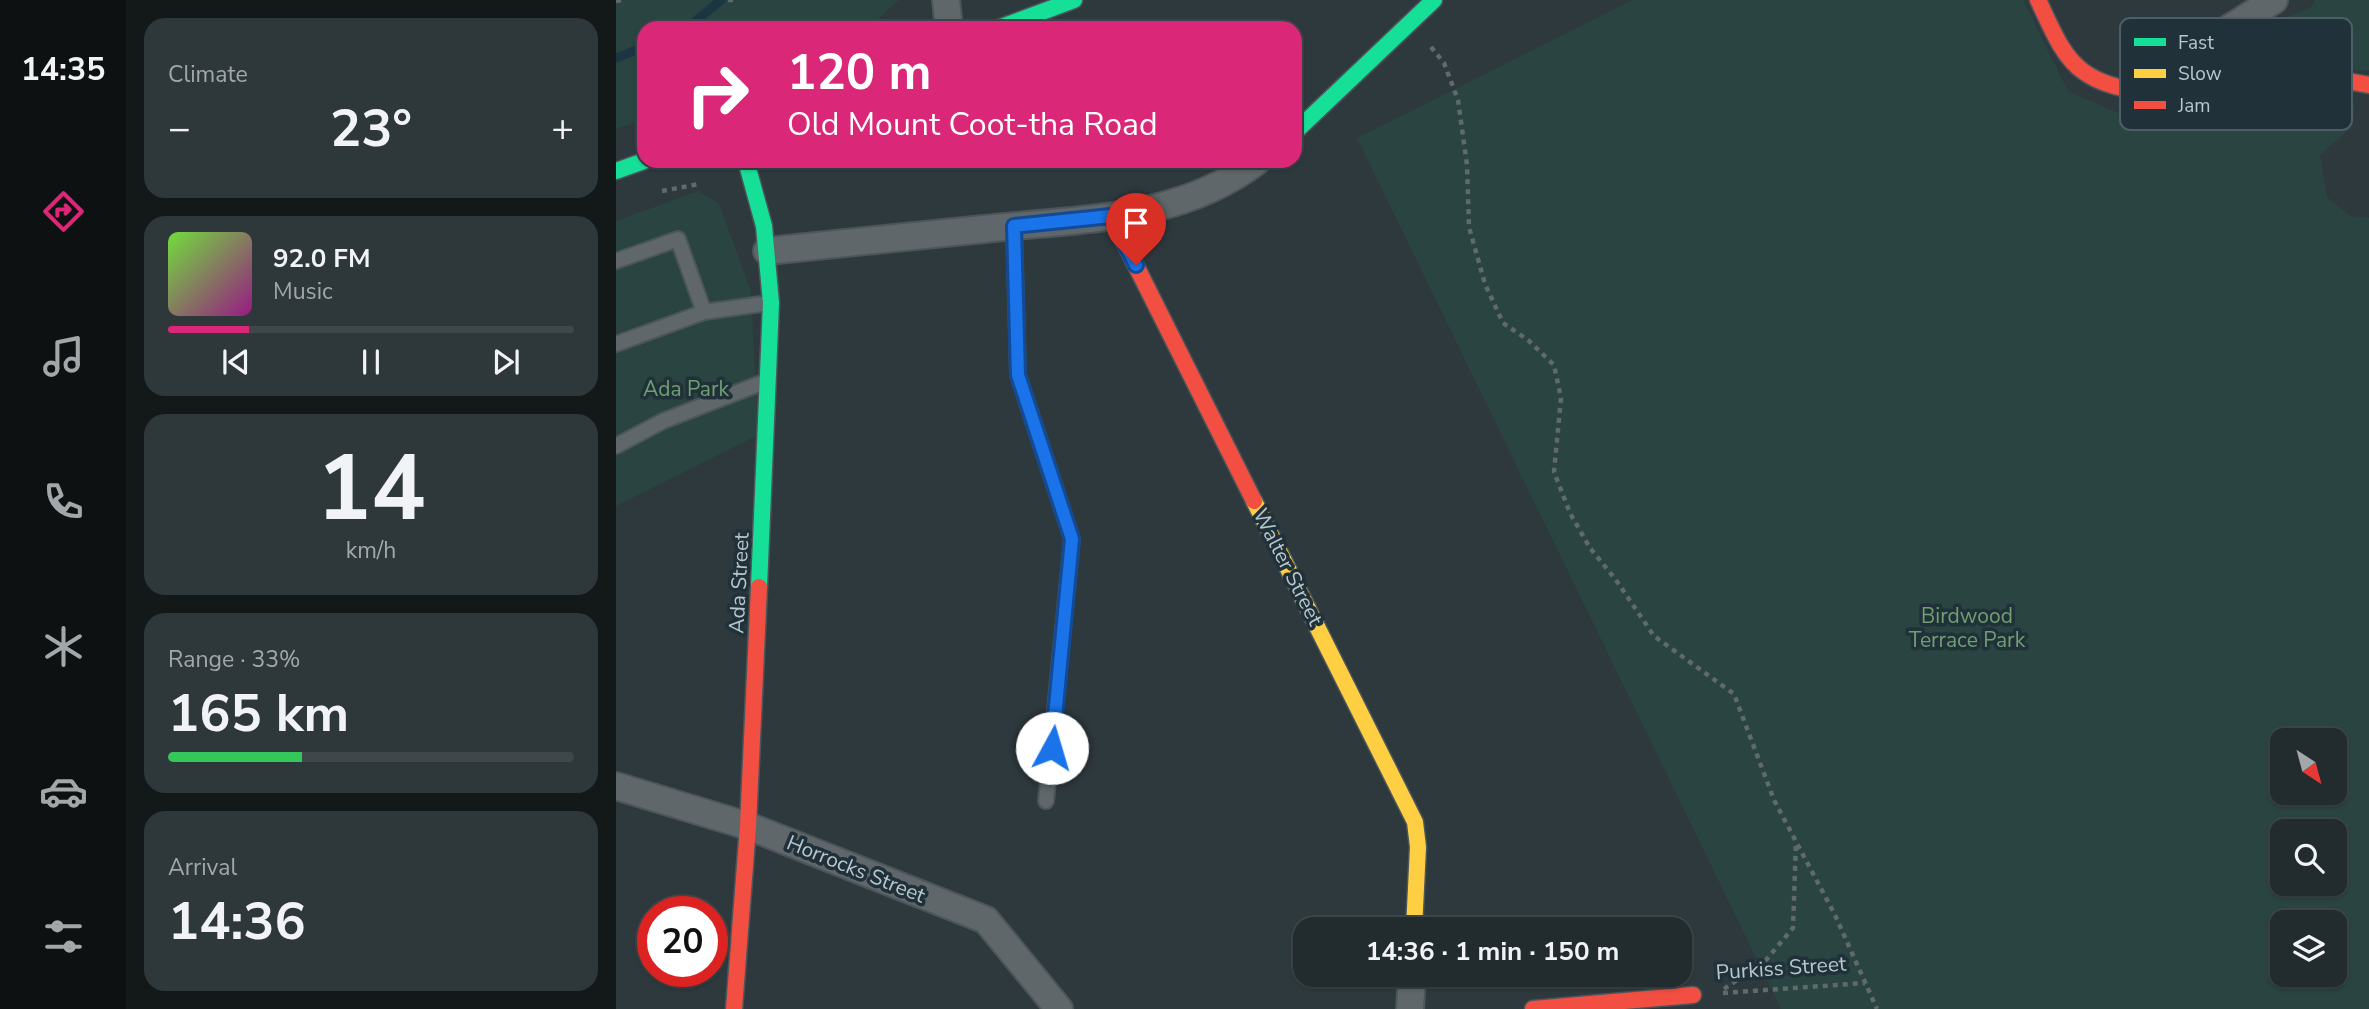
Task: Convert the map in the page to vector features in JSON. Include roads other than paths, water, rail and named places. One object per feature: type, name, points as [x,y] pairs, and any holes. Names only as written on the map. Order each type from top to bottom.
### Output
[{"type":"street","points":[[946,0],[948,21]]},
{"type":"street","points":[[1018,21],[1074,0]]},
{"type":"street","points":[[1302,125],[1434,0]]},
{"type":"street","points":[[2038,0],[2064,47],[2084,71],[2109,85],[2120,86]]},
{"type":"street","points":[[2245,18],[2274,0]]},
{"type":"street","points":[[616,171],[637,164]]},
{"type":"street","name":"Ada Street","points":[[734,1009],[748,826],[771,303],[764,226],[748,168]]},
{"type":"street","points":[[767,251],[1111,216],[1171,205],[1238,176],[1248,168]]},
{"type":"street","name":"Walter Street","points":[[1111,216],[1415,822],[1418,847],[1415,917]]},
{"type":"street","name":"Horrocks Street","points":[[616,786],[748,826],[986,920],[1059,1009]]},
{"type":"street","points":[[1410,1009],[1411,987]]},
{"type":"street","name":"Purkiss Street","points":[[1533,1009],[1693,995]]},
{"type":"lane","points":[[1014,226],[1018,375],[1072,539],[1046,801]]},
{"type":"lane","points":[[616,261],[678,239],[704,312]]},
{"type":"lane","points":[[616,344],[704,312],[771,303]]},
{"type":"lane","points":[[616,446],[663,421],[769,380]]},
{"type":"waterway","points":[[696,21],[721,0]]},
{"type":"waterway","points":[[616,58],[637,50]]},
{"type":"park label","name":"Ada Park","points":[[686,389]]},
{"type":"park label","name":"Birdwood Terrace Park","points":[[1967,628]]}]
